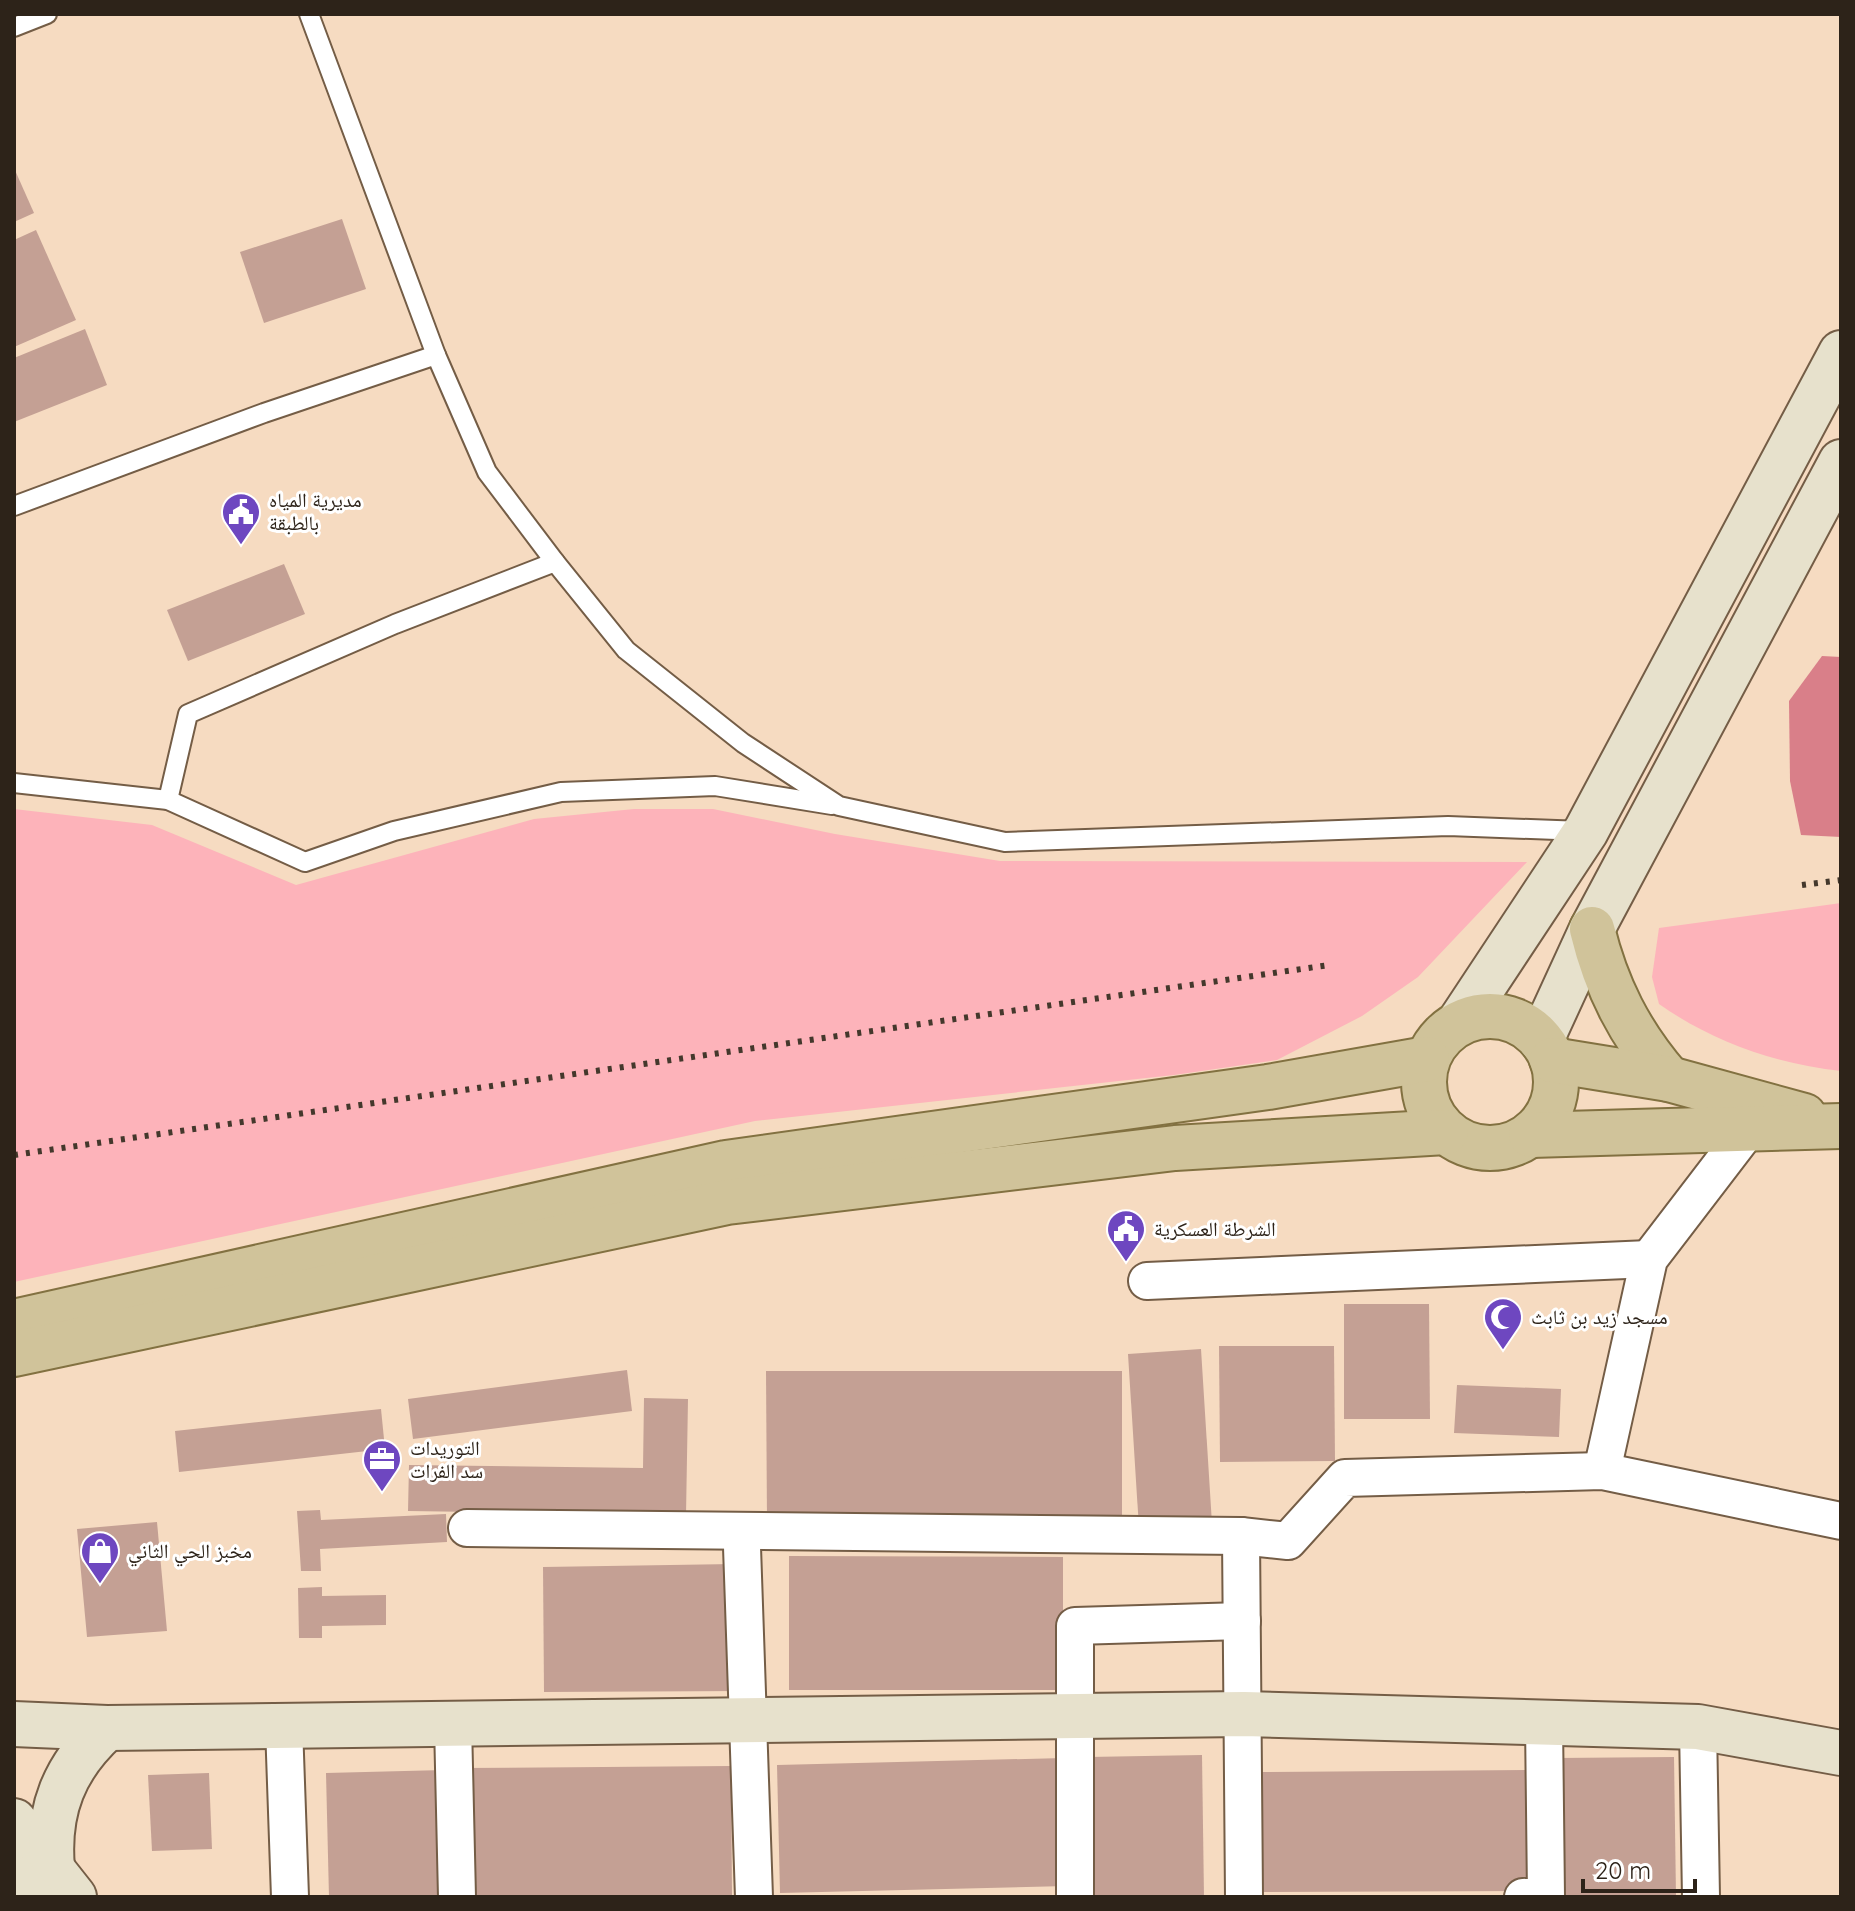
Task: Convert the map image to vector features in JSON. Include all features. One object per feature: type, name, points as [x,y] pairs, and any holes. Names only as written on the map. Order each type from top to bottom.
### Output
[{"type":"main road","points":[[1592,929],[1600,962],[1628,1025],[1669,1079]]},
{"type":"main road","points":[[1531,1135],[1545,1120],[1554,1101],[1556,1080],[1547,1050],[1524,1025],[1503,1017],[1481,1016],[1459,1023],[1434,1045],[1427,1059],[1423,1079],[1425,1099],[1433,1117],[1446,1132],[1473,1147],[1503,1147],[1531,1135],[1841,1126]]},
{"type":"main road","points":[[1547,1050],[1669,1079],[1841,1126]]},
{"type":"main road","points":[[14,1322],[726,1163],[1268,1087],[1427,1059]]},
{"type":"main road","points":[[14,1354],[727,1202],[1175,1148],[1446,1132]]},
{"type":"street","points":[[1459,1023],[1586,831],[1841,353]]},
{"type":"street","points":[[1547,1050],[1592,929],[1841,462]]},
{"type":"street","points":[[1542,899],[1592,929]]},
{"type":"street","points":[[1602,1471],[1649,1259],[1747,1131]]},
{"type":"street","points":[[1147,1281],[1649,1259]]},
{"type":"street","points":[[467,1528],[1241,1536],[1288,1541],[1345,1478],[1602,1471],[1841,1521]]},
{"type":"street","points":[[753,1531],[744,1537],[742,1547],[754,1897]]},
{"type":"street","points":[[1241,1536],[1244,1897]]},
{"type":"street","points":[[1075,1897],[1075,1626],[1242,1621]]},
{"type":"street","points":[[14,1724],[107,1728],[1244,1714],[1698,1727],[1841,1753]]},
{"type":"street","points":[[1523,1897],[1546,1896],[1544,1722]]},
{"type":"street","points":[[453,1724],[457,1897]]},
{"type":"street","points":[[284,1726],[290,1897]]},
{"type":"street","points":[[1698,1727],[1701,1897]]},
{"type":"street","points":[[43,1885],[52,1816],[60,1790],[71,1767],[107,1728]]},
{"type":"street","points":[[14,1821],[43,1885]]},
{"type":"lane","points":[[14,27],[47,14]]},
{"type":"lane","points":[[309,14],[436,355],[487,472],[626,650],[743,743],[839,806]]},
{"type":"lane","points":[[14,506],[264,413],[436,355]]},
{"type":"lane","points":[[168,800],[188,714],[395,624],[555,562]]},
{"type":"lane","points":[[14,783],[168,800],[305,862],[394,831],[561,792],[715,786],[839,806],[1005,842],[1448,826],[1586,831]]},
{"type":"shaded area","points":[[1822,656],[1841,657],[1841,837],[1801,835],[1790,781],[1789,701]]},
{"type":"shaded area","points":[[14,809],[152,825],[296,885],[534,819],[634,809],[713,809],[835,834],[1000,861],[1527,862],[1418,977],[1362,1016],[1277,1060],[1174,1075],[755,1121],[14,1282]]},
{"type":"shaded area","points":[[1841,903],[1841,1071],[1793,1063],[1746,1049],[1701,1030],[1659,1004],[1652,977],[1659,928]]},
{"type":"building","points":[[14,168],[34,213],[14,222]]},
{"type":"building","points":[[342,219],[366,289],[264,323],[240,252]]},
{"type":"building","points":[[36,230],[76,320],[14,347],[14,240]]},
{"type":"building","points":[[85,329],[107,385],[14,422],[14,358]]},
{"type":"building","points":[[284,564],[305,614],[188,661],[167,610]]},
{"type":"building","points":[[1344,1304],[1429,1304],[1430,1419],[1344,1419]]},
{"type":"building","points":[[1219,1346],[1334,1346],[1335,1461],[1220,1462]]},
{"type":"building","points":[[1201,1349],[1212,1524],[1139,1528],[1128,1354]]},
{"type":"building","points":[[627,1370],[632,1411],[413,1439],[408,1399]]},
{"type":"building","points":[[766,1371],[1122,1371],[1122,1521],[767,1522]]},
{"type":"building","points":[[1457,1385],[1561,1389],[1559,1437],[1454,1433]]},
{"type":"building","points":[[644,1398],[688,1399],[686,1515],[408,1511],[409,1465],[643,1468]]},
{"type":"building","points":[[381,1409],[385,1449],[179,1472],[175,1431]]},
{"type":"building","points":[[320,1510],[321,1520],[446,1514],[447,1542],[320,1549],[321,1571],[301,1571],[297,1511]]},
{"type":"building","points":[[157,1522],[167,1631],[87,1637],[77,1529]]},
{"type":"building","points":[[789,1556],[1063,1557],[1063,1690],[789,1690]]},
{"type":"building","points":[[734,1564],[745,1691],[544,1692],[543,1567]]},
{"type":"building","points":[[322,1587],[322,1596],[386,1595],[386,1625],[322,1626],[322,1638],[299,1638],[298,1588]]},
{"type":"building","points":[[1202,1755],[1204,1897],[1089,1897],[1088,1757]]},
{"type":"building","points":[[1674,1757],[1676,1897],[1559,1897],[1557,1758]]},
{"type":"building","points":[[1064,1758],[1067,1886],[780,1893],[777,1765]]},
{"type":"building","points":[[731,1766],[732,1897],[462,1897],[461,1768]]},
{"type":"building","points":[[444,1770],[447,1897],[329,1897],[326,1773]]},
{"type":"building","points":[[1529,1770],[1531,1891],[1261,1892],[1260,1772]]},
{"type":"building","points":[[209,1773],[212,1849],[152,1851],[148,1775]]},
{"type":"railway","points":[[1802,885],[1841,880]]},
{"type":"railway","points":[[14,1155],[1329,965]]},
{"type":"place","name":"مديرية المياه بالطبقة","points":[[241,546]]},
{"type":"place","name":"الشرطة العسكرية","points":[[1126,1263]]},
{"type":"place","name":"مسجد زيد بن ثابث","points":[[1503,1351]]},
{"type":"place","name":"التوريدات سد الفرات","points":[[382,1493]]},
{"type":"place","name":"مخبز الحي الثاني","points":[[100,1585]]}]
